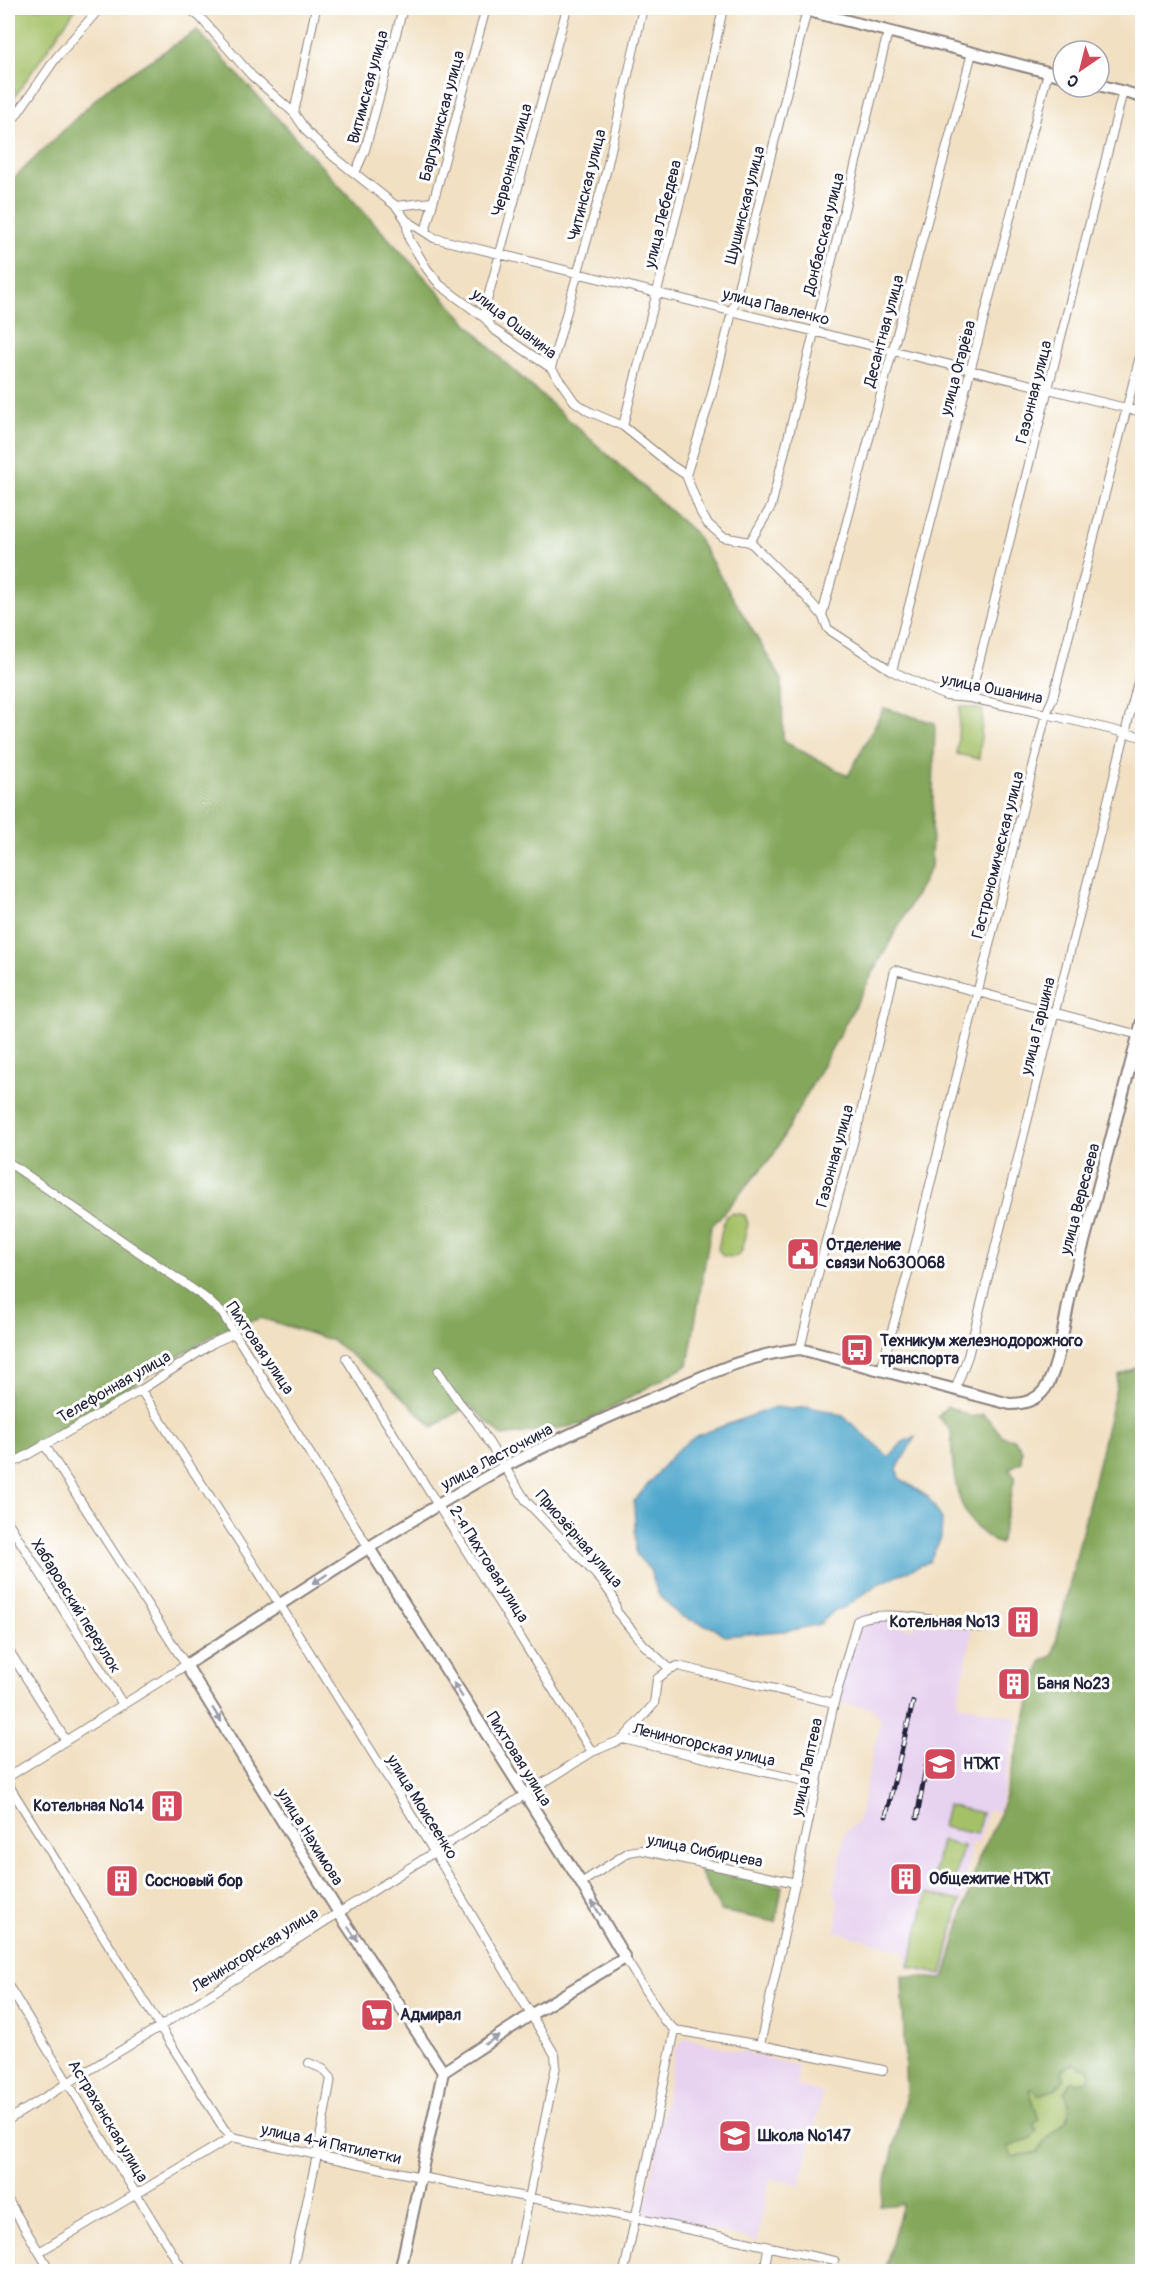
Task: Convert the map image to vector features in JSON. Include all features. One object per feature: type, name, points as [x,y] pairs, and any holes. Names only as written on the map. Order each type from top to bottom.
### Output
[{"type":"street","points":[[8,128],[56,58],[100,8]]},
{"type":"street","name":"улица Ошанина","points":[[188,8],[200,16],[252,76],[294,113],[307,132],[333,156],[396,206],[406,219],[409,239],[440,285],[486,319],[493,329],[550,368],[574,400],[588,411],[623,426],[686,475]]},
{"type":"street","points":[[294,113],[316,8]]},
{"type":"street","name":"Витимская улица","points":[[355,173],[365,150],[403,8]]},
{"type":"street","name":"Баргузинская улица","points":[[425,232],[486,8]]},
{"type":"street","name":"Червонная улица","points":[[486,319],[485,308],[567,8]]},
{"type":"street","name":"Читинская улица","points":[[550,368],[606,172],[643,8]]},
{"type":"street","name":"улица Лебедева","points":[[623,426],[695,142],[723,8]]},
{"type":"street","points":[[802,9],[1051,73]]},
{"type":"street","name":"Шушинская улица","points":[[686,475],[711,397],[733,310],[802,9]]},
{"type":"street","name":"Донбасская улица","points":[[750,542],[771,507],[888,32]]},
{"type":"street","name":"Десантная улица","points":[[822,615],[972,53]]},
{"type":"street","name":"улица Огарёва","points":[[892,671],[1048,72]]},
{"type":"street","points":[[1111,88],[1143,96]]},
{"type":"street","name":"Газонная улица","points":[[970,698],[1123,92]]},
{"type":"street","points":[[396,206],[432,202]]},
{"type":"street","name":"улица Павленко","points":[[406,219],[434,238],[1143,412]]},
{"type":"street","name":"Гастрономическая улица","points":[[881,1370],[911,1262],[1046,714],[1053,698],[1143,348]]},
{"type":"street","points":[[686,475],[700,513],[708,524],[723,537],[750,542]]},
{"type":"street","name":"улица Ошанина","points":[[750,542],[822,615],[828,629],[892,671],[946,696],[970,698],[1143,737]]},
{"type":"street","name":"улица Гаршина","points":[[955,1390],[968,1356],[1143,666]]},
{"type":"street","name":"Газонная улица","points":[[800,1349],[811,1299],[860,1121],[895,970],[978,991]]},
{"type":"street","points":[[978,991],[1139,1035]]},
{"type":"street","name":"улица Вересаева","points":[[1047,1385],[1143,1021]]},
{"type":"street","name":"Пихтовая улица","points":[[8,1162],[204,1296],[222,1313],[524,1796],[581,1883],[664,2020],[675,2030]]},
{"type":"street","name":"Телефонная улица","points":[[8,1466],[141,1390],[213,1343],[235,1333]]},
{"type":"street","name":"улица Ласточкина","points":[[8,1777],[437,1506],[504,1468],[604,1419],[739,1361],[770,1352],[800,1349],[1010,1404],[1023,1404],[1034,1399],[1047,1385]]},
{"type":"street","name":"2-я Пихтовая улица","points":[[346,1358],[592,1752]]},
{"type":"street","name":"Приозёрная улица","points":[[438,1371],[477,1424],[527,1502],[601,1580],[613,1597],[617,1612],[637,1637],[670,1669]]},
{"type":"street","name":"улица Моисеенко","points":[[141,1390],[280,1605],[435,1853],[555,2055],[556,2066],[514,2271]]},
{"type":"street","name":"улица Нахимова","points":[[44,1444],[186,1665],[339,1913],[443,2072]]},
{"type":"street","name":"Хабаровский переулок","points":[[8,1522],[123,1704]]},
{"type":"street","name":"улица Лаптева","points":[[760,2045],[834,1703],[857,1621],[864,1616],[886,1614],[983,1628]]},
{"type":"street","points":[[8,1649],[65,1740]]},
{"type":"street","points":[[623,1739],[654,1704],[657,1679],[678,1666],[834,1703]]},
{"type":"street","name":"Лениногорская улица","points":[[8,2120],[159,2027],[592,1752],[623,1739],[817,1784]]},
{"type":"street","points":[[8,1784],[159,2027],[224,2129],[232,2137],[39,2252]]},
{"type":"street","name":"улица Сибирцева","points":[[581,1883],[629,1852],[641,1850],[796,1883]]},
{"type":"street","points":[[400,2271],[443,2072],[532,2014],[625,1958]]},
{"type":"street","name":"Астраханская улица","points":[[8,1985],[184,2271]]},
{"type":"street","points":[[624,2271],[675,2030],[884,2070]]},
{"type":"street","points":[[292,2271],[331,2078],[323,2069],[309,2063]]},
{"type":"street","name":"улица 4-й Пятилетки","points":[[232,2137],[421,2177],[635,2218],[835,2261]]},
{"type":"street","points":[[8,2200],[51,2271]]},
{"type":"street","points":[[764,2271],[768,2248]]},
{"type":"shaded area","name":"НТЖТ","points":[[858,1614],[892,1618],[895,1626],[912,1629],[918,1622],[969,1628],[972,1634],[957,1704],[1018,1718],[999,1811],[988,1810],[978,1844],[971,1842],[964,1895],[943,1978],[905,1967],[907,1954],[902,1950],[836,1932],[838,1902],[834,1892],[845,1832],[858,1821],[881,1719],[872,1708],[836,1703],[855,1618]]},
{"type":"shaded area","name":"Школа №147","points":[[685,2038],[798,2066],[797,2086],[823,2093],[800,2185],[770,2179],[757,2241],[644,2213],[675,2050]]},
{"type":"green space","points":[[8,8],[76,8],[8,106]]},
{"type":"green space","points":[[197,30],[501,359],[694,532],[782,680],[783,741],[848,776],[884,708],[935,723],[931,867],[774,1154],[711,1227],[688,1365],[580,1425],[502,1436],[469,1405],[433,1427],[385,1381],[331,1340],[261,1318],[220,1331],[47,1438],[8,1459],[8,184],[106,89]]},
{"type":"green space","points":[[960,706],[983,710],[979,759],[957,754]]},
{"type":"green space","points":[[732,1213],[745,1215],[748,1224],[741,1253],[731,1257],[723,1256],[718,1249],[724,1220]]},
{"type":"green space","points":[[1142,1365],[1142,2271],[884,2271],[903,2204],[880,2206],[906,2095],[902,1976],[944,1979],[979,1857],[1000,1814],[1041,1662],[1053,1655],[1119,1375]],"holes":[[[1076,2064],[1081,2068],[1087,2068],[1091,2072],[1088,2080],[1076,2082],[1072,2080],[1065,2093],[1069,2113],[1064,2123],[1046,2140],[1038,2152],[1012,2157],[1008,2147],[1032,2138],[1037,2131],[1034,2124],[1039,2120],[1029,2089],[1033,2088],[1038,2095],[1057,2089],[1064,2079],[1062,2070]]]},
{"type":"green space","points":[[947,1406],[971,1417],[983,1414],[1002,1436],[1013,1439],[1022,1449],[1021,1462],[1009,1469],[1015,1477],[1000,1544],[985,1535],[974,1524],[959,1496],[955,1481],[951,1431],[938,1417]]},
{"type":"green space","points":[[947,1805],[982,1813],[977,1834],[942,1827]]},
{"type":"green space","points":[[941,1841],[963,1846],[953,1887],[932,1883]]},
{"type":"green space","points":[[699,1870],[782,1886],[776,1922],[721,1911]]},
{"type":"green space","points":[[927,1893],[960,1901],[942,1975],[909,1967]]},
{"type":"green space","points":[[1076,2064],[1091,2072],[1088,2080],[1076,2082],[1068,2101],[1070,2110],[1064,2125],[1049,2137],[1038,2152],[1012,2157],[1008,2147],[1032,2138],[1034,2124],[1038,2119],[1029,2089],[1064,2079],[1062,2070]]},
{"type":"water","points":[[775,1407],[791,1409],[809,1407],[843,1416],[889,1457],[903,1442],[915,1437],[897,1469],[899,1478],[928,1497],[942,1519],[941,1538],[929,1562],[878,1584],[844,1608],[835,1610],[820,1624],[793,1630],[725,1636],[714,1628],[680,1616],[658,1594],[650,1570],[636,1554],[634,1501],[676,1451],[696,1436]]},
{"type":"railway","points":[[886,1816],[913,1702]]},
{"type":"railway","points":[[917,1818],[928,1755]]},
{"type":"place","name":"Отделение связи №630068","points":[[803,1254]]},
{"type":"place","name":"Техникум железнодорожного транспорта","points":[[857,1350]]},
{"type":"place","name":"Котельная №13","points":[[1023,1622]]},
{"type":"place","name":"Баня №23","points":[[1014,1684]]},
{"type":"place","name":"НТЖТ","points":[[940,1764]]},
{"type":"place","name":"Котельная №14","points":[[167,1806]]},
{"type":"place","name":"Общежитие НТЖТ","points":[[906,1879]]},
{"type":"place","name":"Сосновый бор","points":[[122,1881]]},
{"type":"place","name":"Адмирал","points":[[377,2015]]},
{"type":"place","name":"Школа №147","points":[[735,2136]]}]
